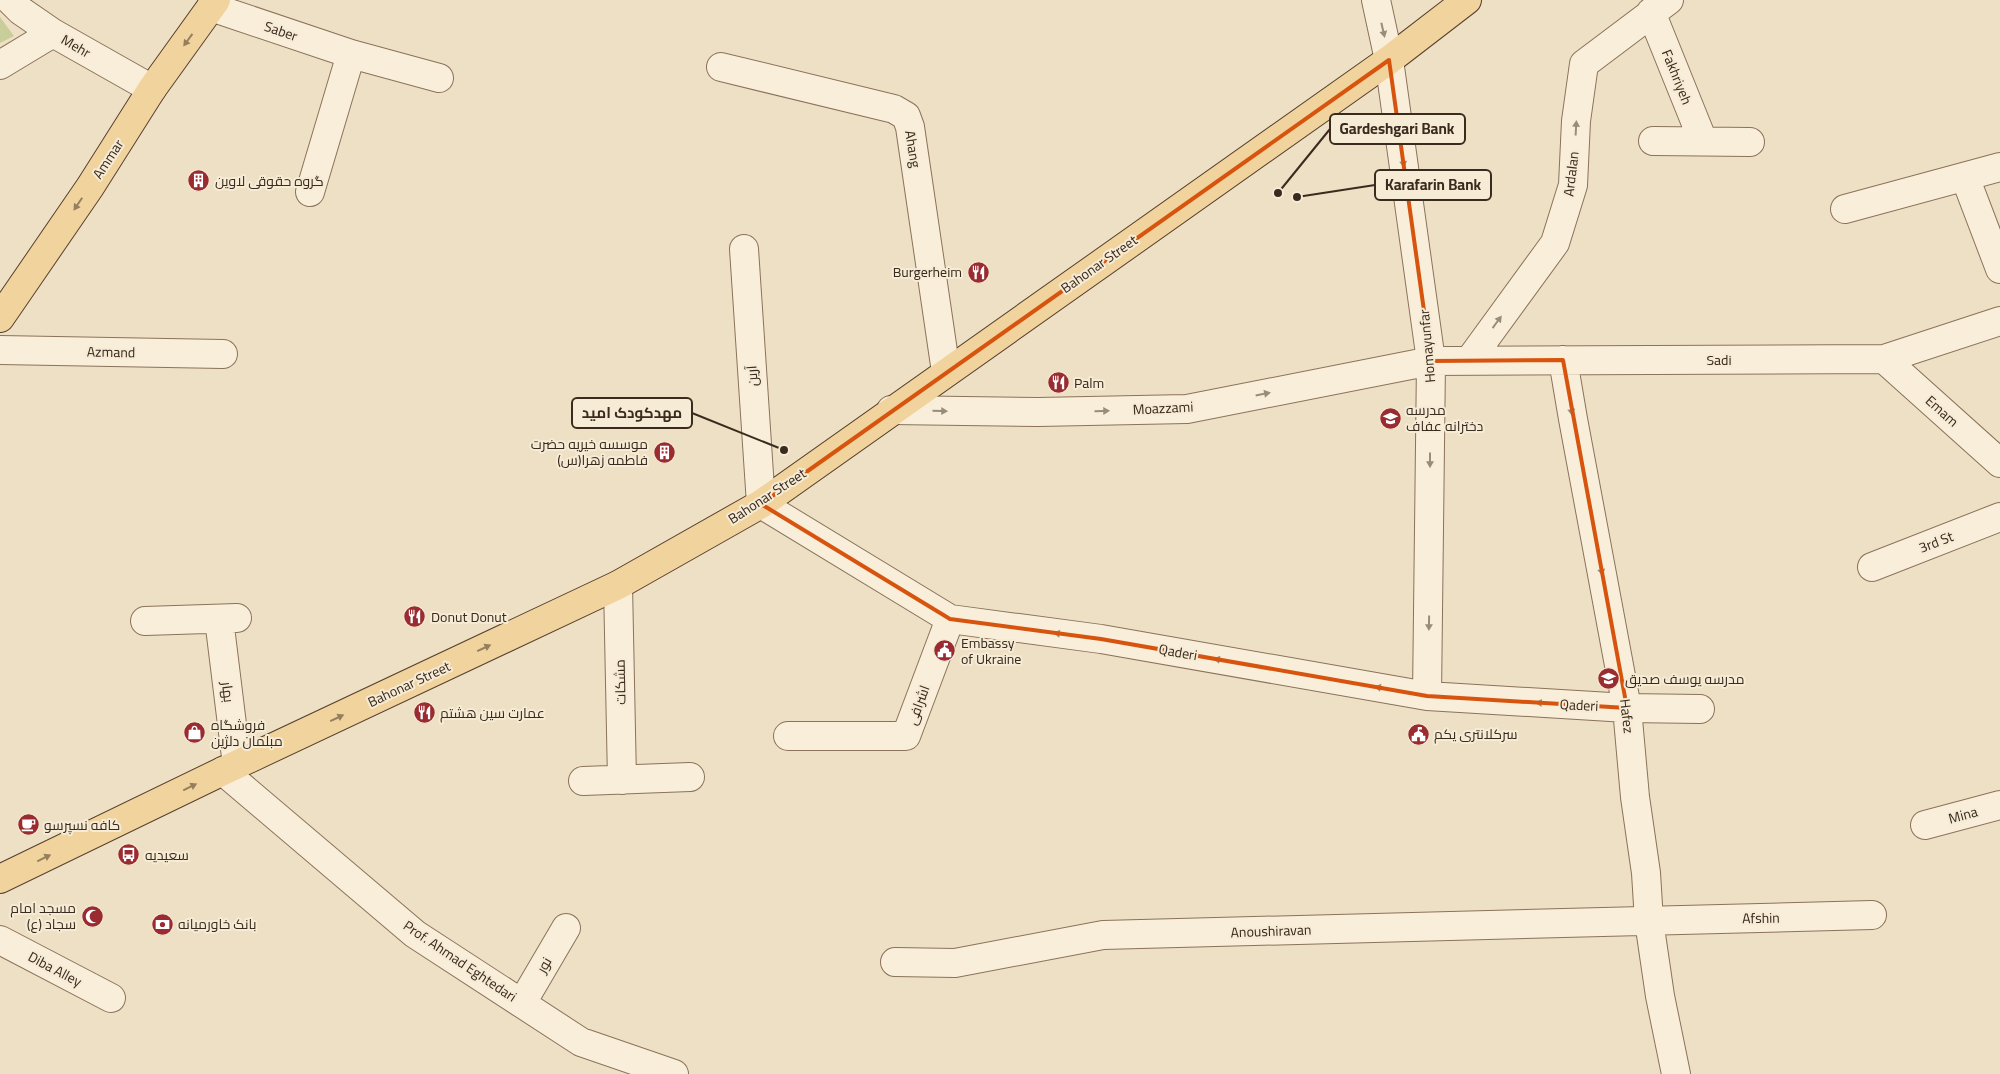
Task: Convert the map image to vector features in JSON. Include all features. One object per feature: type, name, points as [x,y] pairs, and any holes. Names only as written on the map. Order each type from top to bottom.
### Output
[{"type":"main road","name":"Bahonar Street","points":[[0,879],[618,585],[761,504],[891,410],[1389,60],[1467,0]]},
{"type":"main road","name":"Ammar","points":[[0,318],[90,187],[152,89],[214,4]]},
{"type":"street","points":[[10,0],[21,11],[53,33]]},
{"type":"street","name":"Homayunfar","points":[[1376,0],[1389,60],[1431,361],[1427,696]]},
{"type":"street","name":"Saber","points":[[214,4],[350,54],[439,78]]},
{"type":"street","name":"Fakhriyeh","points":[[1660,6],[1703,141]]},
{"type":"street","name":"Ardalan","points":[[1469,361],[1555,242],[1573,185],[1576,121],[1584,64],[1660,6]]},
{"type":"street","name":"Mehr","points":[[0,64],[53,33],[152,89]]},
{"type":"street","points":[[310,192],[350,54]]},
{"type":"street","name":"Ahang","points":[[721,66],[894,109],[906,116],[910,127],[946,372]]},
{"type":"street","points":[[1653,141],[1750,142]]},
{"type":"street","points":[[1845,209],[2000,167]]},
{"type":"street","points":[[1965,177],[2000,269]]},
{"type":"street","name":"آرین","points":[[744,249],[761,504]]},
{"type":"street","name":"Sadi","points":[[1431,361],[1884,359],[2000,321]]},
{"type":"street","name":"Azmand","points":[[0,350],[223,354]]},
{"type":"street","name":"Emam","points":[[1884,359],[2000,463]]},
{"type":"street","name":"Hafez","points":[[1563,360],[1572,419],[1627,708],[1635,798],[1646,873],[1649,921],[1660,996],[1676,1074]]},
{"type":"street","name":"Moazzami","points":[[891,410],[1038,412],[1187,409],[1431,361]]},
{"type":"street","name":"Qaderi","points":[[761,504],[950,618],[1101,639],[1427,696],[1627,708],[1700,709]]},
{"type":"street","name":"3rd St","points":[[1872,567],[2000,517]]},
{"type":"street","name":"مشکات","points":[[618,585],[622,780]]},
{"type":"street","name":"اشرافی","points":[[788,736],[906,736],[950,618]]},
{"type":"street","name":"بهار","points":[[145,621],[228,619],[230,768]]},
{"type":"street","name":"Prof. Ahmad Eghtedari","points":[[230,768],[415,934],[581,1042],[641,1068],[674,1074]]},
{"type":"street","points":[[583,781],[690,777]]},
{"type":"street","name":"Mina","points":[[1925,825],[2000,805]]},
{"type":"street","name":"Afshin","points":[[1649,921],[1872,915]]},
{"type":"street","name":"Anoushiravan","points":[[895,962],[955,963],[1103,936],[1649,921]]},
{"type":"street","name":"نور","points":[[522,1003],[566,928]]},
{"type":"street","name":"Diba Alley","points":[[0,940],[111,998]]},
{"type":"highlighted area","points":[[1389,60],[1431,361],[1563,360],[1627,708],[1427,696],[1101,639],[950,619],[761,504]]},
{"type":"green space","points":[[0,17],[14,36],[0,43]]},
{"type":"place","name":"گروه حقوقی لاوین","points":[[199,181]]},
{"type":"place","name":"Gardeshgari Bank","points":[[1278,193]]},
{"type":"place","name":"Karafarin Bank","points":[[1297,197]]},
{"type":"place","name":"Burgerheim","points":[[978,272]]},
{"type":"place","name":"Palm","points":[[1058,383]]},
{"type":"place","name":"مدرسه دخترانه عفاف","points":[[1390,418]]},
{"type":"place","name":"مهدکودک امید","points":[[784,450]]},
{"type":"place","name":"موسسه خیریه حضرت فاطمه زهرا(س)","points":[[664,452]]},
{"type":"place","name":"Donut Donut","points":[[415,617]]},
{"type":"place","name":"Embassy of Ukraine","points":[[945,651]]},
{"type":"place","name":"مدرسه یوسف صدیق","points":[[1609,679]]},
{"type":"place","name":"عمارت سین هشتم","points":[[424,713]]},
{"type":"place","name":"فروشگاه مبلمان دلژین","points":[[195,733]]},
{"type":"place","name":"سرکلانتری یکم","points":[[1418,734]]},
{"type":"place","name":"کافه نسپرسو","points":[[28,825]]},
{"type":"place","name":"سعیدیه","points":[[129,855]]},
{"type":"place","name":"مسجد امام سجاد (ع)","points":[[92,916]]},
{"type":"place","name":"بانک خاورمیانه","points":[[162,924]]}]
